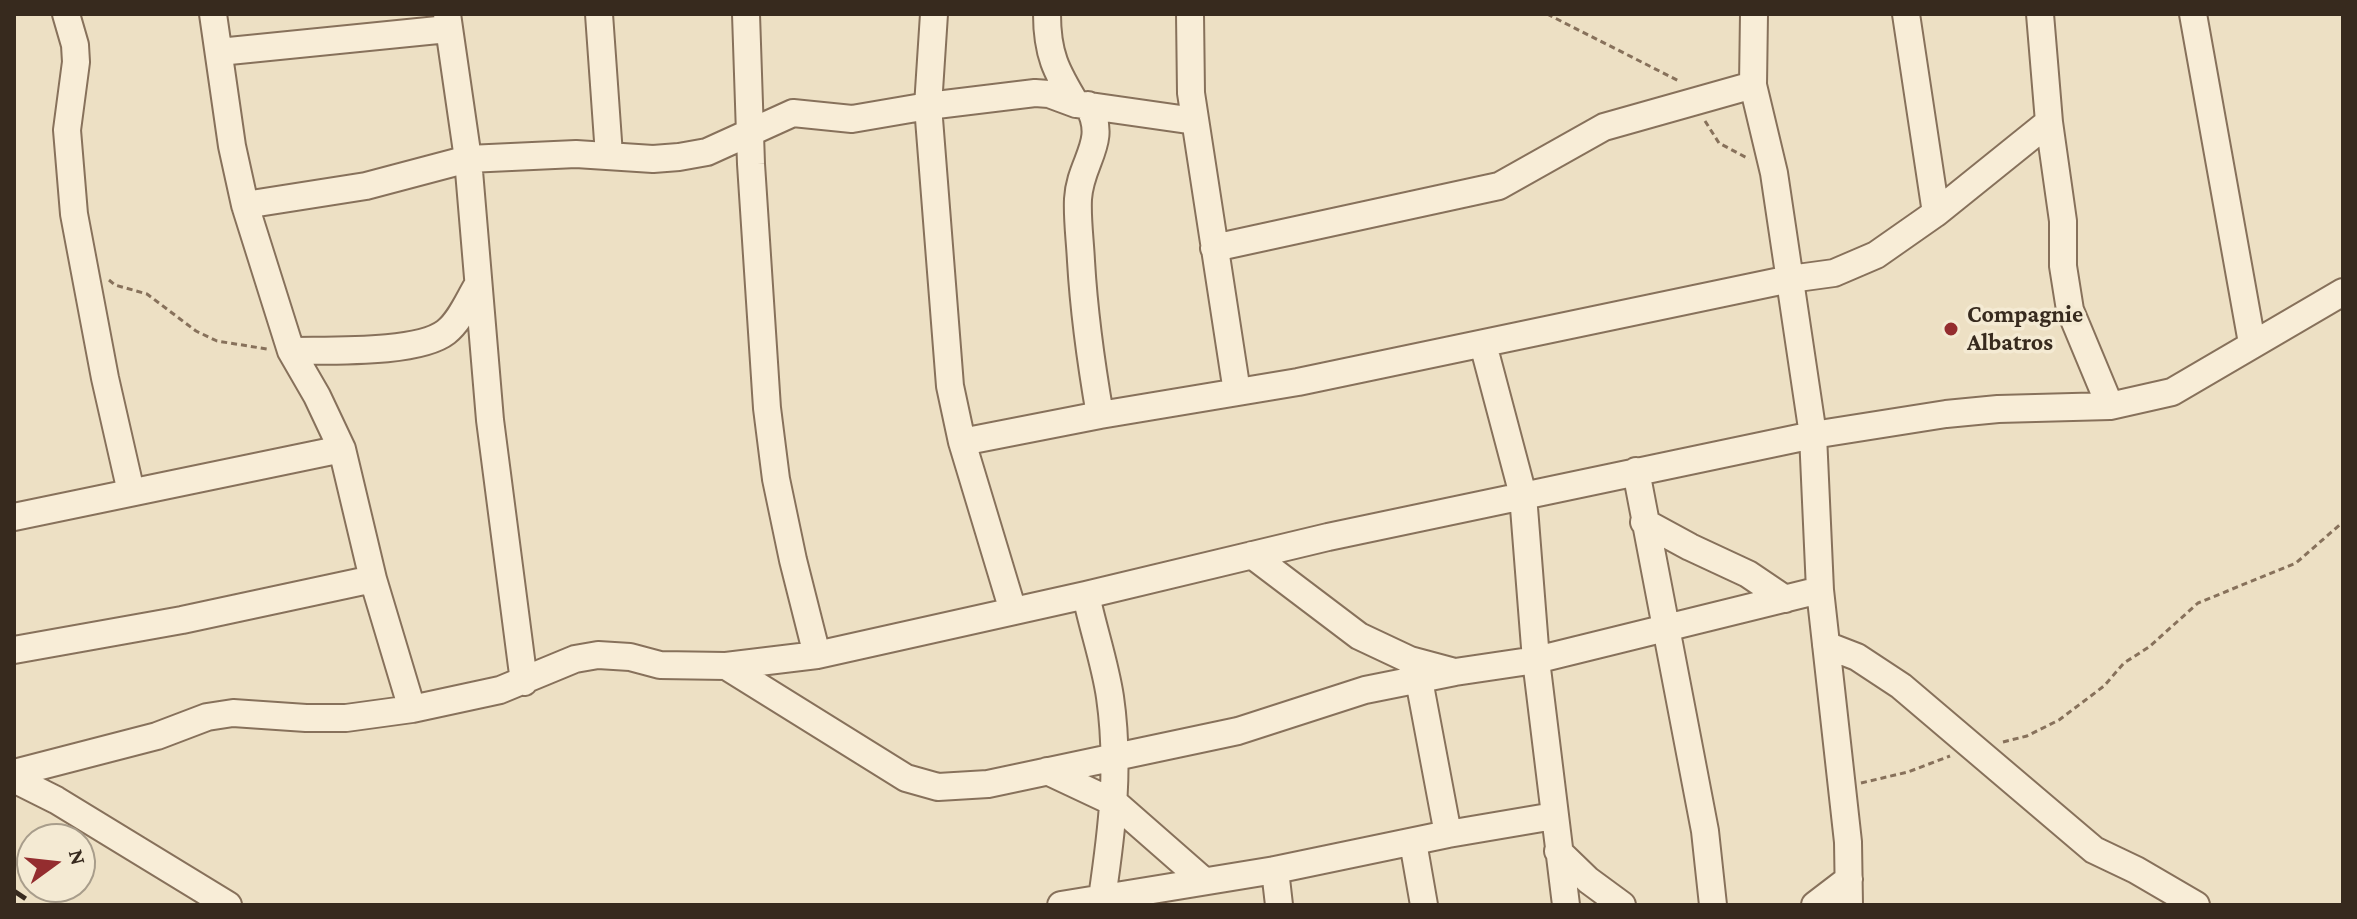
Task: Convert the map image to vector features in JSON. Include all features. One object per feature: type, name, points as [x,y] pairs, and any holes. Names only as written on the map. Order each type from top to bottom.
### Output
[{"type":"street","points":[[66,14],[75,45],[76,62],[68,106],[68,159],[81,257],[131,492]]},
{"type":"street","points":[[213,14],[232,146],[245,205],[291,351],[342,449],[373,579],[412,709]]},
{"type":"street","points":[[599,14],[609,155]]},
{"type":"street","points":[[746,14],[767,408],[776,479],[817,655]]},
{"type":"street","points":[[934,14],[928,106],[950,386],[962,442],[1013,611]]},
{"type":"street","points":[[1047,14],[1049,52],[1060,77],[1096,119],[1098,132],[1079,184],[1078,223],[1089,353],[1100,415]]},
{"type":"street","points":[[1190,14],[1191,93],[1237,392]]},
{"type":"street","points":[[1754,14],[1753,85],[1774,173],[1813,435],[1820,590],[1848,842],[1849,905]]},
{"type":"street","points":[[1906,14],[1936,213]]},
{"type":"street","points":[[2040,14],[2049,122],[2063,221],[2063,266],[2070,310],[2110,406]]},
{"type":"street","points":[[2193,14],[2252,343]]},
{"type":"street","points":[[219,52],[448,21],[468,159],[477,286],[496,464],[524,682]]},
{"type":"street","points":[[1214,248],[1499,186],[1604,127],[1753,85]]},
{"type":"street","points":[[245,205],[366,186],[468,159],[609,155],[653,159],[679,157],[707,152],[793,113],[852,119],[1035,93],[1140,115],[1195,121]]},
{"type":"street","points":[[962,442],[1313,379],[1790,279],[1834,273],[1876,255],[1936,213],[2049,122]]},
{"type":"street","points":[[291,351],[414,345],[435,338],[447,331],[457,319],[477,286]]},
{"type":"street","points":[[14,776],[157,736],[207,717],[233,713],[346,718],[412,709],[500,690],[575,659],[598,655],[630,657],[660,665],[726,666],[817,655],[1523,495],[1813,435],[1946,414],[1998,409],[2110,406],[2172,392],[2343,292]]},
{"type":"street","points":[[1483,344],[1523,495],[1536,660],[1566,905]]},
{"type":"street","points":[[14,517],[342,449]]},
{"type":"street","points":[[1636,471],[1705,831],[1713,905]]},
{"type":"street","points":[[1644,522],[1748,574],[1785,599]]},
{"type":"street","points":[[1252,555],[1359,636],[1410,660],[1455,672]]},
{"type":"street","points":[[14,650],[182,620],[373,579]]},
{"type":"street","points":[[726,666],[906,778],[938,787],[988,784],[1238,731],[1336,698],[1455,672],[1536,660],[1820,590]]},
{"type":"street","points":[[1086,595],[1109,694],[1114,757],[1115,803],[1102,898]]},
{"type":"street","points":[[1826,645],[1857,657],[1901,686],[2094,850],[2196,905]]},
{"type":"street","points":[[1419,680],[1448,834]]},
{"type":"street","points":[[1047,771],[1115,803],[1204,881]]},
{"type":"street","points":[[14,776],[228,905]]},
{"type":"street","points":[[1061,905],[1102,898],[1141,900],[1204,881],[1554,816]]},
{"type":"street","points":[[1413,842],[1424,905]]},
{"type":"street","points":[[1558,851],[1588,880],[1622,905]]},
{"type":"street","points":[[1275,870],[1279,905]]},
{"type":"street","points":[[1815,905],[1849,879]]},
{"type":"path","points":[[81,257],[115,285],[147,294],[196,331],[217,341],[291,351]]},
{"type":"path","points":[[1842,786],[1908,772],[1972,747],[2027,736],[2059,720],[2104,686],[2124,663],[2149,647],[2198,603],[2296,563],[2343,522]]},
{"type":"railway","points":[[14,891],[35,905]]},
{"type":"place","name":"Compagnie Albatros","points":[[1951,329]]}]
